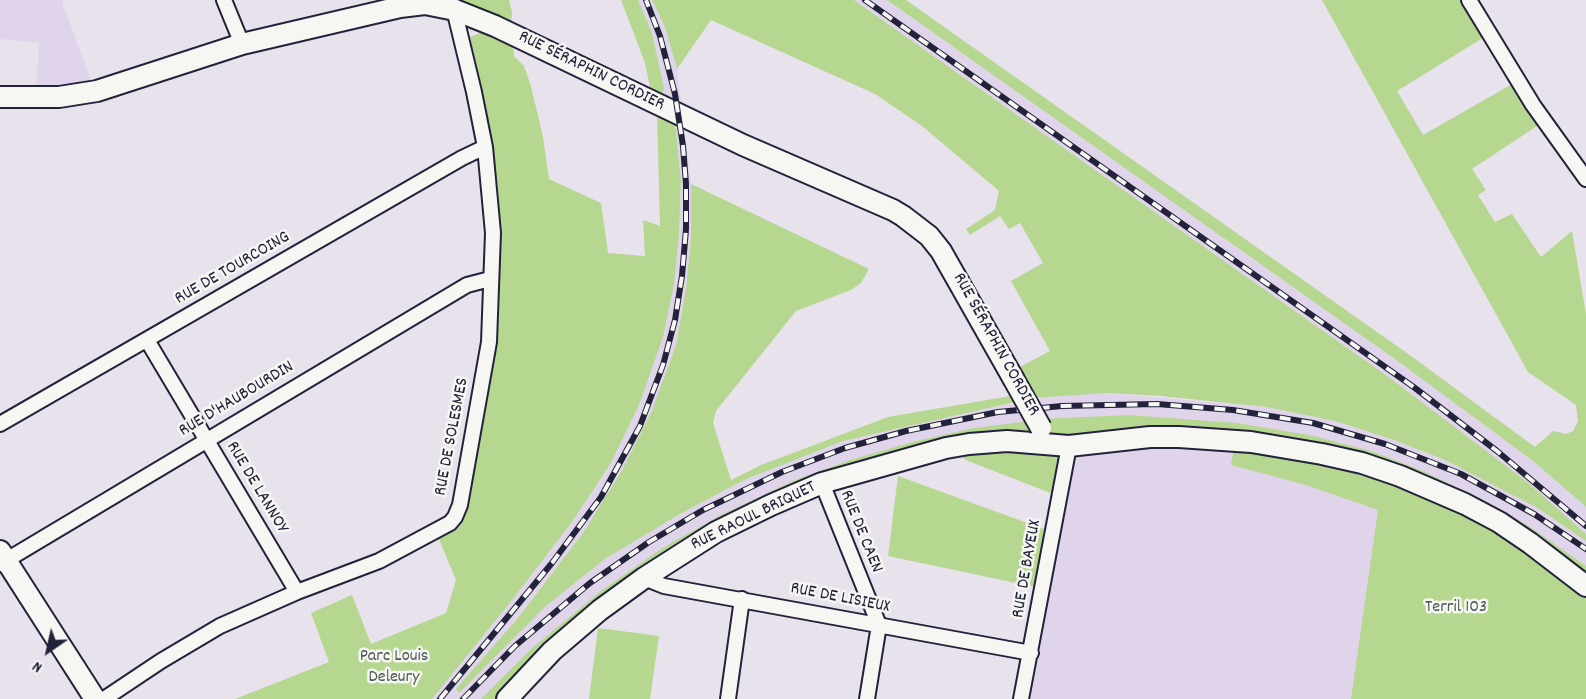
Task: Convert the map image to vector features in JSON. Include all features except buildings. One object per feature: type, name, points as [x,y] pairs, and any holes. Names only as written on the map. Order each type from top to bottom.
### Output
[{"type":"street","points":[[224,0],[242,44]]},
{"type":"street","points":[[1470,0],[1533,105],[1586,180]]},
{"type":"street","name":"RUE SÉRAPHIN CORDIER","points":[[0,98],[59,97],[97,91],[242,44],[412,5],[453,5],[743,145],[903,216],[929,236],[941,251],[1013,378],[1053,439]]},
{"type":"street","name":"RUE DE SOLESMES","points":[[104,699],[161,661],[220,626],[297,592],[379,561],[450,523],[455,517],[460,505],[489,342],[493,233],[485,147],[453,5]]},
{"type":"street","name":"RUE DE TOURCOING","points":[[0,424],[462,158],[485,147]]},
{"type":"street","name":"RUE D'HAUBOURDIN","points":[[2,563],[466,285],[490,279]]},
{"type":"street","name":"RUE DE LANNOY","points":[[147,340],[297,592]]},
{"type":"street","name":"RUE RAOUL BRIQUET","points":[[509,698],[571,634],[644,578],[716,532],[822,483],[946,448],[1006,441],[1215,438],[1285,447],[1362,463],[1436,489],[1499,522],[1586,586]]},
{"type":"street","name":"RUE DE BAYEUX","points":[[1022,699],[1031,653],[1053,439]]},
{"type":"street","name":"RUE DE CAEN","points":[[822,483],[879,625]]},
{"type":"street","points":[[2,563],[81,699]]},
{"type":"street","points":[[2,563],[95,699]]},
{"type":"street","name":"RUE DE LISIEUX","points":[[644,578],[664,586],[1031,653]]},
{"type":"street","points":[[728,699],[742,599]]},
{"type":"street","points":[[867,699],[879,625]]},
{"type":"shaded area","points":[[0,0],[64,0],[62,2],[91,80],[66,87],[36,90],[39,43],[0,39]]},
{"type":"shaded area","points":[[638,0],[652,0],[665,27],[677,69],[691,184],[691,237],[686,289],[676,345],[653,411],[621,472],[583,533],[459,692],[546,606],[605,559],[680,514],[744,480],[843,441],[1039,397],[1108,393],[1266,407],[1335,421],[1394,440],[1445,460],[1490,482],[1536,507],[1586,541],[1586,578],[1351,699],[1031,699],[1074,461],[1067,439],[994,437],[725,520],[498,699],[432,699],[572,522],[611,463],[639,405],[679,234],[681,182],[675,120],[662,97],[664,88],[652,33]]},
{"type":"shaded area","points":[[854,0],[887,0],[1399,362],[1533,461],[1586,507],[1586,534],[1525,481],[1390,378]]},
{"type":"green space","points":[[459,0],[509,0],[512,12],[511,25]]},
{"type":"green space","points":[[621,0],[638,0],[652,33],[664,88],[662,97],[651,92],[645,63]]},
{"type":"green space","points":[[652,0],[854,0],[1390,378],[1526,481],[1586,534],[1586,541],[1536,507],[1445,460],[1394,440],[1335,421],[1266,407],[1161,396],[1108,393],[1032,398],[1016,369],[1050,351],[1011,281],[1043,263],[1020,223],[1009,229],[1000,216],[970,235],[966,229],[995,210],[999,191],[922,126],[875,94],[711,20],[677,69],[665,27]]},
{"type":"green space","points":[[887,0],[906,0],[1411,356],[1535,447],[1553,431],[1566,434],[1573,431],[1578,421],[1576,405],[1528,372],[1322,0],[1464,0],[1486,36],[1397,91],[1423,135],[1514,83],[1540,124],[1472,169],[1486,190],[1478,195],[1495,222],[1512,214],[1541,257],[1572,231],[1586,314],[1586,507],[1533,461],[1399,362]]},
{"type":"green space","name":"Parc Louis Deleury","points":[[485,31],[513,46],[514,56],[524,66],[543,137],[549,179],[601,203],[608,253],[645,256],[643,220],[660,226],[657,111],[675,120],[681,182],[674,284],[663,337],[639,405],[611,463],[572,522],[432,699],[235,699],[329,662],[311,613],[352,595],[371,644],[446,613],[456,580],[438,537],[463,511],[499,323],[500,225],[489,132],[470,37]]},
{"type":"green space","points":[[691,184],[869,269],[861,283],[851,290],[796,311],[716,411],[713,423],[731,480],[761,465],[888,417],[1016,395],[1020,401],[843,441],[744,480],[680,514],[605,559],[546,606],[459,693],[456,689],[517,619],[583,533],[621,472],[652,411],[676,345],[686,289],[691,237]]},
{"type":"green space","points":[[1129,415],[1237,423],[1314,436],[1374,452],[1423,471],[1487,502],[1530,527],[1586,566],[1586,578],[1535,539],[1338,453],[1053,439],[1041,419]]},
{"type":"green space","points":[[1031,421],[1040,439],[994,437],[725,520],[498,699],[481,699],[531,649],[601,591],[664,547],[723,514],[795,480],[850,460],[916,441],[974,428]]},
{"type":"green space","points":[[996,444],[1057,452],[1062,460],[1053,494],[968,461],[953,451]]},
{"type":"green space","name":"Terril 103","points":[[1234,448],[1359,468],[1498,529],[1586,592],[1586,699],[1351,699],[1378,510],[1306,485],[1231,465]]},
{"type":"green space","points":[[898,476],[1044,529],[1035,587],[888,556]]},
{"type":"green space","points":[[598,628],[659,636],[650,699],[589,699]]},
{"type":"railway","points":[[440,699],[552,563],[601,497],[640,426],[663,365],[675,320],[682,276],[686,229],[686,184],[675,94],[660,36],[646,0]]},
{"type":"railway","points":[[865,0],[1415,388],[1497,451],[1586,526]]},
{"type":"railway","points":[[463,699],[515,646],[590,583],[649,542],[703,510],[782,472],[845,448],[906,431],[998,412],[1062,406],[1157,404],[1233,410],[1313,423],[1385,444],[1461,474],[1534,514],[1586,549]]}]
